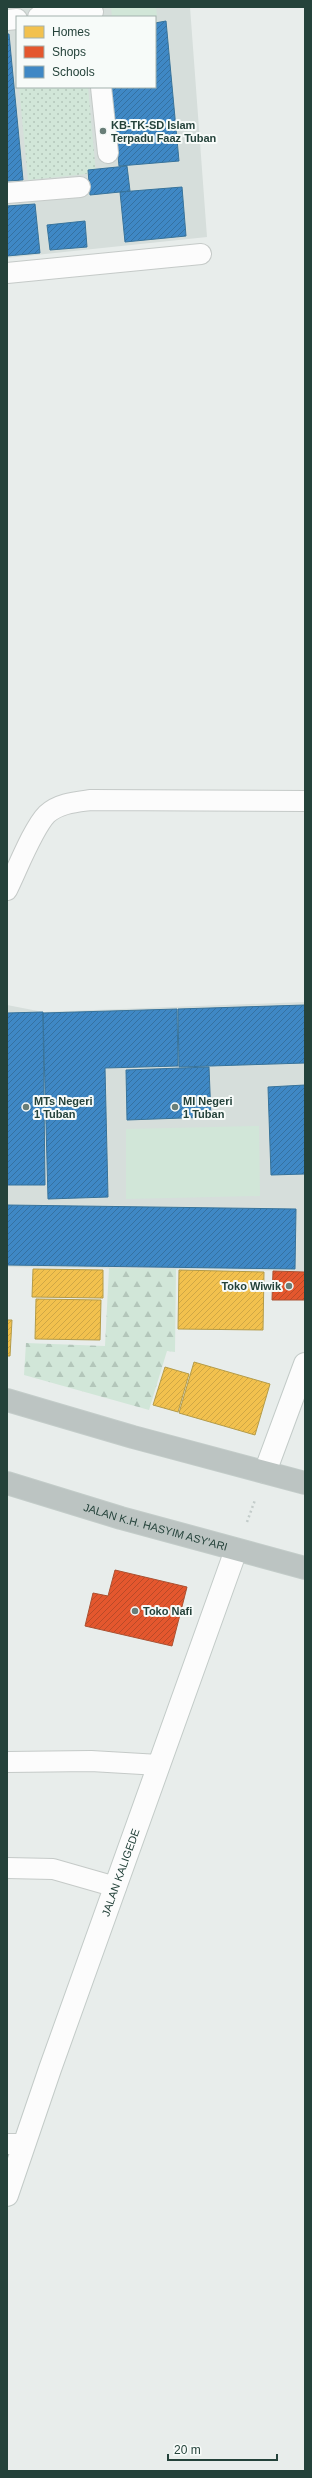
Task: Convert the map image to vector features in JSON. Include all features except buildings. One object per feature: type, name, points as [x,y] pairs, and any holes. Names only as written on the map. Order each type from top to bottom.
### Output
[{"type":"highway","points":[[7,1400],[133,1437],[305,1483]]},
{"type":"highway","name":"JALAN K.H. HASYIM ASY'ARI","points":[[7,1483],[236,1550],[305,1568]]},
{"type":"street","points":[[265,1472],[305,1364]]},
{"type":"street","name":"JALAN KALIGEDE","points":[[7,2195],[16,2144],[116,1887],[236,1550]]},
{"type":"lane","points":[[49,16],[93,12]]},
{"type":"lane","points":[[101,88],[108,153]]},
{"type":"lane","points":[[7,193],[80,187]]},
{"type":"lane","points":[[7,273],[201,254]]},
{"type":"lane","points":[[7,890],[42,820],[54,809],[66,804],[91,800],[305,800]]},
{"type":"lane","points":[[7,1762],[91,1761],[159,1765]]},
{"type":"lane","points":[[7,1868],[53,1869],[116,1887]]},
{"type":"path","points":[[236,1550],[265,1472]]},
{"type":"shaded area","name":"KB-TK-SD Islam Terpadu Faaz Tuban","points":[[7,7],[190,7],[207,237],[7,258]]},
{"type":"shaded area","name":"MI Negeri 1 Tuban","points":[[305,1002],[305,1271],[7,1267],[7,1005],[43,1012]]},
{"type":"green space","points":[[111,7],[156,7],[157,16],[156,16],[112,16]]},
{"type":"green space","points":[[19,88],[88,88],[96,173],[28,180]]},
{"type":"green space","points":[[259,1126],[260,1196],[126,1199],[126,1129]]},
{"type":"green space","points":[[109,1268],[176,1269],[175,1352],[167,1351],[149,1410],[24,1375],[26,1343],[105,1346]]},
{"type":"place","name":"KB-TK-SD Islam Terpadu Faaz Tuban","points":[[103,131]]},
{"type":"place","name":"MTs Negeri 1 Tuban","points":[[26,1107]]},
{"type":"place","name":"MI Negeri 1 Tuban","points":[[175,1107]]},
{"type":"place","name":"Toko Wiwik","points":[[289,1286]]},
{"type":"place","name":"Toko Nafi","points":[[135,1611]]}]
